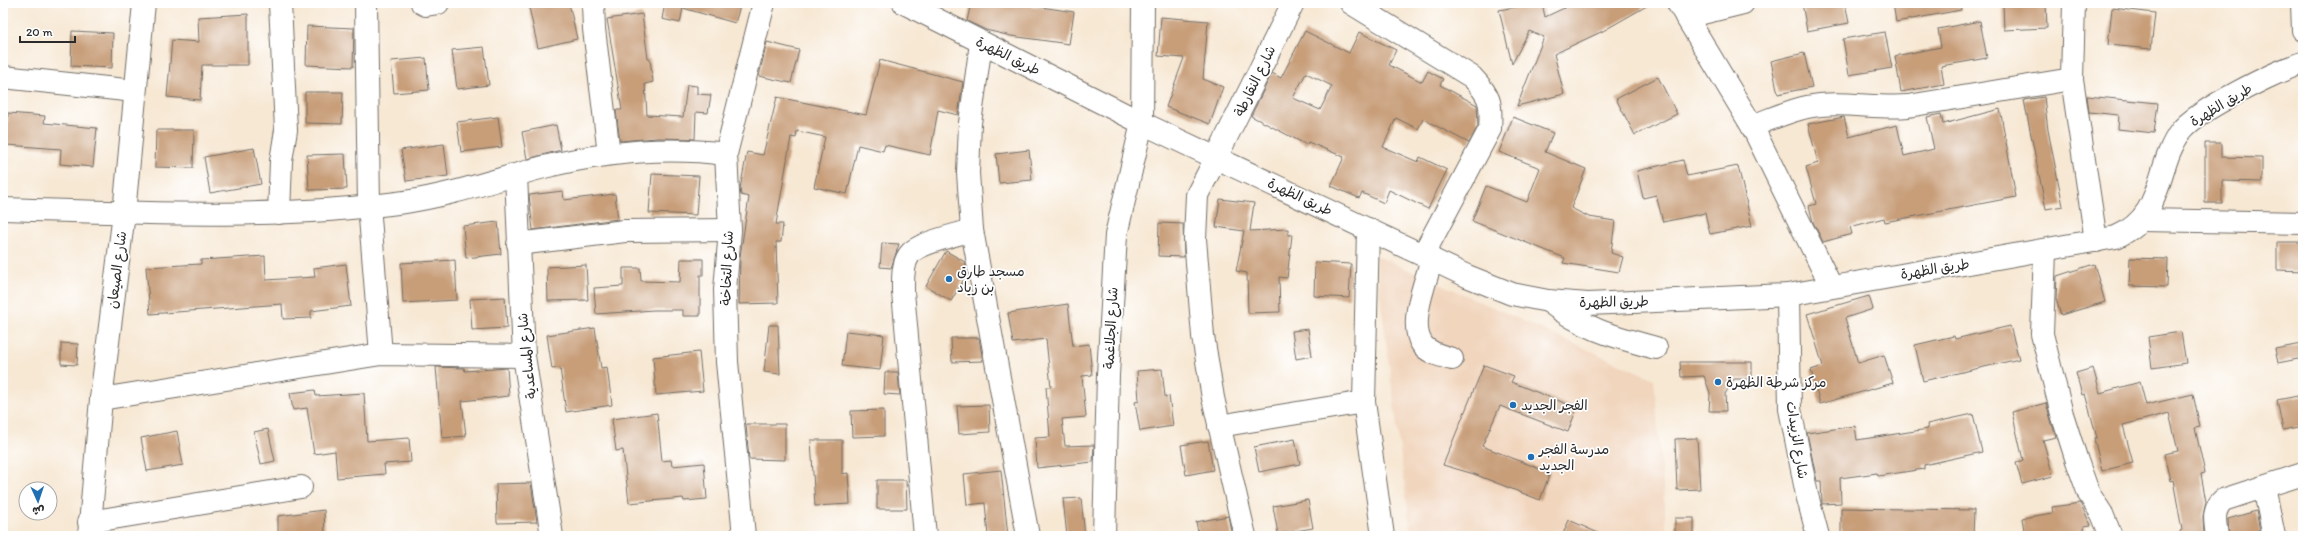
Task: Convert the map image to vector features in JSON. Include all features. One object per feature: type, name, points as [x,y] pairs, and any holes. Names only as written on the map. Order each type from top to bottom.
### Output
[{"type":"street","name":"شارع الصيعان","points":[[89,529],[101,399],[124,213],[144,3]]},
{"type":"street","points":[[279,213],[281,161],[286,130],[280,3]]},
{"type":"street","points":[[366,3],[369,206],[381,354]]},
{"type":"street","points":[[422,3],[426,5],[438,3]]},
{"type":"street","points":[[593,3],[594,29],[609,154]]},
{"type":"street","name":"شارع التخاخة","points":[[744,536],[727,362],[725,290],[730,230],[726,154],[764,3]]},
{"type":"street","name":"شارع الجلاغمة","points":[[1104,536],[1108,375],[1116,235],[1142,122],[1144,3]]},
{"type":"street","name":"شارع النقارطة","points":[[1245,536],[1213,398],[1203,336],[1195,239],[1197,195],[1293,3]]},
{"type":"street","points":[[1351,3],[1472,76],[1486,92],[1492,107],[1490,129],[1427,257],[1419,306],[1419,336],[1422,344],[1429,350],[1452,359]]},
{"type":"street","points":[[1743,3],[1682,10],[1752,126],[1830,286]]},
{"type":"street","points":[[2074,3],[2072,79],[2096,241]]},
{"type":"street","points":[[2302,3],[2303,30]]},
{"type":"street","name":"طريق الظهرة","points":[[908,4],[981,43],[1142,122],[1427,257],[1512,294],[1548,301],[1588,304],[1788,295],[1830,286],[2096,241],[2126,232],[2142,220],[2153,202],[2175,141],[2187,124],[2203,113],[2275,74],[2303,63]]},
{"type":"street","points":[[981,43],[970,123],[968,173],[972,230],[1028,536]]},
{"type":"street","points":[[3,77],[135,91]]},
{"type":"street","points":[[1752,126],[1807,107],[1837,105],[1887,108],[1908,106],[2072,79]]},
{"type":"street","points":[[3,209],[124,213],[279,213],[369,206],[407,201],[609,154],[690,150],[726,154]]},
{"type":"street","name":"شارع المساعدية","points":[[516,175],[524,356],[552,536]]},
{"type":"street","points":[[2142,220],[2303,223]]},
{"type":"street","points":[[1368,229],[1364,402],[1383,536]]},
{"type":"street","points":[[518,244],[624,230],[730,230]]},
{"type":"street","points":[[925,536],[903,292],[904,269],[909,254],[926,244],[972,230]]},
{"type":"street","points":[[2045,250],[2042,334],[2062,414],[2077,461],[2089,494],[2102,514],[2111,536]]},
{"type":"street","name":"شارع الزبيدات","points":[[1788,295],[1790,409],[1807,495],[1818,536]]},
{"type":"street","points":[[1548,301],[1585,326],[1604,334],[1656,348]]},
{"type":"street","points":[[101,399],[381,354],[524,356]]},
{"type":"street","points":[[1219,426],[1364,402]]},
{"type":"street","points":[[2217,536],[2214,512],[2217,505],[2223,500],[2303,474]]},
{"type":"street","points":[[89,529],[301,487]]},
{"type":"street","points":[[2264,487],[2274,536]]},
{"type":"shaded area","name":"مدرسة الفجر الجديد","points":[[1375,255],[1654,379],[1667,536],[1411,536]]},
{"type":"building","points":[[528,3],[569,3],[577,39],[538,48]]},
{"type":"building","points":[[665,3],[741,3],[735,23],[683,8],[680,23],[662,19]]},
{"type":"building","points":[[971,3],[1014,3],[1074,12],[1069,44],[1011,36],[986,30],[967,21]]},
{"type":"building","points":[[1542,3],[1545,17],[1575,3],[1652,3],[1603,31],[1554,54],[1564,94],[1517,106],[1544,37],[1529,31],[1512,64],[1499,10]]},
{"type":"building","points":[[1802,3],[1845,3],[1849,23],[1807,31]]},
{"type":"building","points":[[1893,3],[1960,3],[1961,10],[1896,22]]},
{"type":"building","points":[[2003,3],[2046,3],[2047,28],[2004,30]]},
{"type":"building","points":[[2112,8],[2155,13],[2151,49],[2108,45]]},
{"type":"building","points":[[248,14],[248,65],[202,65],[200,100],[167,97],[172,40],[199,42],[198,17]]},
{"type":"building","points":[[642,14],[648,59],[650,59],[653,82],[645,84],[647,115],[683,117],[687,85],[697,86],[697,94],[711,95],[708,113],[696,112],[695,139],[657,138],[620,141],[616,110],[622,110],[607,19]]},
{"type":"building","points":[[1161,17],[1208,21],[1203,79],[1223,87],[1210,124],[1166,107],[1184,58],[1158,56]]},
{"type":"building","points":[[1980,21],[1987,58],[1941,66],[1944,84],[1901,92],[1895,56],[1941,47],[1938,29]]},
{"type":"building","points":[[307,26],[354,28],[353,67],[306,65]]},
{"type":"building","points":[[72,31],[113,33],[112,68],[71,66]]},
{"type":"building","points":[[1305,31],[1349,53],[1359,32],[1396,50],[1389,65],[1422,82],[1428,71],[1443,79],[1440,85],[1477,105],[1478,126],[1469,143],[1423,119],[1418,129],[1396,118],[1383,147],[1418,162],[1420,157],[1447,170],[1428,209],[1389,190],[1384,203],[1362,193],[1359,198],[1331,186],[1344,157],[1308,142],[1307,145],[1251,116],[1272,73],[1281,78]],"holes":[[[1306,73],[1332,86],[1320,110],[1293,98]]]},
{"type":"building","points":[[1885,32],[1892,68],[1849,75],[1843,39]]},
{"type":"building","points":[[767,42],[799,50],[791,83],[759,76]]},
{"type":"building","points":[[484,47],[489,85],[457,89],[452,50]]},
{"type":"building","points":[[1804,53],[1812,87],[1778,94],[1771,61]]},
{"type":"building","points":[[426,58],[429,90],[394,93],[391,61]]},
{"type":"building","points":[[880,60],[963,82],[958,115],[938,110],[930,155],[885,145],[883,151],[858,145],[847,194],[814,187],[825,137],[797,131],[796,138],[791,137],[776,224],[783,224],[781,242],[776,242],[778,303],[739,304],[740,257],[749,197],[741,195],[740,189],[747,152],[763,155],[777,97],[866,115]]},
{"type":"building","points":[[1658,77],[1677,114],[1635,135],[1616,99]]},
{"type":"building","points":[[305,92],[343,92],[342,124],[305,123]]},
{"type":"building","points":[[2087,96],[2158,103],[2154,133],[2118,129],[2119,115],[2089,112]]},
{"type":"building","points":[[2044,97],[2048,130],[2063,206],[2046,209],[2024,100]]},
{"type":"building","points":[[2000,109],[2016,197],[1885,222],[1884,218],[1850,227],[1852,234],[1823,242],[1813,222],[1809,206],[1816,204],[1806,167],[1818,163],[1808,124],[1844,117],[1849,137],[1897,125],[1904,156],[1934,149],[1927,117],[1941,114],[1943,124]]},
{"type":"building","points":[[8,113],[45,116],[44,123],[97,128],[93,167],[60,164],[61,149],[6,145]]},
{"type":"building","points":[[498,117],[502,147],[461,152],[457,122]]},
{"type":"building","points":[[1513,117],[1553,133],[1545,152],[1586,169],[1571,208],[1589,217],[1615,221],[1611,253],[1623,257],[1619,272],[1563,263],[1565,258],[1472,221],[1486,186],[1527,202],[1540,168],[1499,152]]},
{"type":"building","points":[[556,125],[561,150],[527,159],[522,132]]},
{"type":"building","points":[[156,130],[194,130],[193,168],[155,167]]},
{"type":"building","points":[[2205,143],[2221,143],[2221,157],[2262,158],[2262,182],[2222,181],[2222,203],[2205,203]]},
{"type":"building","points":[[444,144],[448,176],[406,181],[401,150]]},
{"type":"building","points":[[254,148],[261,184],[210,193],[204,157]]},
{"type":"building","points":[[1029,150],[1032,180],[999,183],[996,154]]},
{"type":"building","points":[[345,154],[347,189],[309,190],[307,155]]},
{"type":"building","points":[[1683,160],[1687,176],[1738,166],[1752,226],[1710,234],[1705,213],[1663,222],[1656,195],[1643,198],[1637,171]]},
{"type":"building","points":[[652,174],[699,176],[696,215],[649,213]]},
{"type":"building","points":[[563,191],[564,200],[615,194],[618,219],[533,230],[529,195]]},
{"type":"building","points":[[1220,199],[1254,203],[1250,231],[1288,229],[1288,235],[1292,235],[1287,278],[1279,277],[1280,312],[1248,313],[1247,273],[1236,271],[1244,231],[1216,227]]},
{"type":"building","points":[[498,222],[501,254],[466,258],[463,226]]},
{"type":"building","points":[[1159,223],[1183,224],[1184,257],[1158,256]]},
{"type":"building","points":[[2277,242],[2303,242],[2303,271],[2277,270]]},
{"type":"building","points":[[882,243],[899,244],[891,268],[880,267]]},
{"type":"building","points":[[946,251],[965,262],[967,274],[951,301],[926,286]]},
{"type":"building","points":[[265,256],[266,280],[315,277],[314,268],[346,264],[351,306],[311,311],[311,318],[283,319],[282,304],[150,314],[146,267],[201,264],[201,260]]},
{"type":"building","points":[[2130,258],[2168,259],[2167,287],[2129,286]]},
{"type":"building","points":[[681,259],[703,259],[703,275],[700,275],[700,316],[683,316],[683,310],[654,310],[596,314],[594,288],[623,286],[623,268],[640,268],[641,281],[680,282]]},
{"type":"building","points":[[455,260],[457,300],[403,303],[401,263]]},
{"type":"building","points":[[1315,262],[1351,264],[1349,298],[1314,296]]},
{"type":"building","points":[[2094,264],[2105,302],[2061,315],[2056,299],[2057,276]]},
{"type":"building","points":[[586,265],[588,300],[548,301],[547,267]]},
{"type":"building","points":[[1869,296],[1873,309],[1845,318],[1858,363],[1884,355],[1893,383],[1820,404],[1811,370],[1823,366],[1807,314]]},
{"type":"building","points":[[505,297],[507,328],[472,330],[470,299]]},
{"type":"building","points":[[1068,304],[1073,346],[1089,344],[1092,375],[1082,376],[1086,417],[1062,419],[1065,446],[1094,445],[1093,462],[1037,468],[1035,438],[1050,437],[1046,387],[1051,387],[1046,339],[1013,343],[1008,313]]},
{"type":"building","points":[[769,325],[778,325],[780,374],[764,372]]},
{"type":"building","points":[[2010,326],[2019,359],[1923,381],[1915,345],[1954,336],[1955,339]]},
{"type":"building","points":[[595,328],[601,368],[607,367],[612,405],[566,412],[560,368],[552,369],[547,335]]},
{"type":"building","points":[[1308,329],[1312,356],[1296,359],[1292,331]]},
{"type":"building","points":[[846,331],[884,335],[880,370],[842,366]]},
{"type":"building","points":[[2181,332],[2186,363],[2152,368],[2148,337]]},
{"type":"building","points":[[951,338],[979,338],[983,361],[952,362]]},
{"type":"building","points":[[61,343],[78,344],[77,365],[61,364]]},
{"type":"building","points":[[2301,344],[2303,358],[2278,363],[2275,349]]},
{"type":"building","points":[[699,352],[703,391],[656,395],[653,357]]},
{"type":"building","points":[[1680,362],[1752,362],[1752,379],[1734,379],[1725,394],[1726,411],[1709,411],[1710,393],[1704,376],[1681,377]]},
{"type":"building","points":[[1484,365],[1514,376],[1511,382],[1577,408],[1568,432],[1500,406],[1482,446],[1550,473],[1540,500],[1474,474],[1443,465]]},
{"type":"building","points":[[436,367],[464,368],[465,371],[507,368],[509,396],[462,401],[466,436],[442,438]]},
{"type":"building","points":[[2093,368],[2100,393],[2140,382],[2146,405],[2193,394],[2200,427],[2195,428],[2205,473],[2201,474],[2206,502],[2203,516],[2204,536],[2180,536],[2180,531],[2182,530],[2173,480],[2170,481],[2164,454],[2178,451],[2169,413],[2123,425],[2133,463],[2102,471],[2094,438],[2097,438],[2085,394],[2082,395],[2076,373]]},
{"type":"building","points":[[1162,369],[1165,397],[1169,396],[1173,426],[1140,431],[1135,402],[1139,401],[1137,371]]},
{"type":"building","points":[[885,372],[898,372],[900,395],[884,394]]},
{"type":"building","points":[[315,390],[316,396],[364,393],[367,441],[409,438],[411,462],[384,464],[385,474],[337,478],[335,451],[314,454],[307,408],[293,410],[290,393]]},
{"type":"building","points":[[2303,395],[2303,426],[2283,430],[2277,400]]},
{"type":"building","points":[[2046,403],[2056,437],[2043,440],[2053,476],[2022,484],[2016,463],[2023,460],[2012,412]]},
{"type":"building","points":[[989,405],[990,432],[959,434],[957,406]]},
{"type":"building","points":[[884,410],[884,436],[852,437],[851,411]]},
{"type":"building","points":[[657,413],[662,461],[671,460],[672,466],[704,463],[707,499],[684,501],[683,498],[629,503],[623,450],[616,451],[612,419]]},
{"type":"building","points":[[1973,414],[1982,452],[1924,465],[1924,469],[1878,476],[1877,473],[1840,478],[1841,503],[1822,504],[1821,481],[1817,481],[1807,433],[1855,426],[1857,440],[1928,429],[1927,424]]},
{"type":"building","points":[[746,424],[785,424],[785,460],[749,459]]},
{"type":"building","points":[[268,429],[275,461],[261,464],[254,432]]},
{"type":"building","points":[[177,431],[183,465],[147,471],[141,438]]},
{"type":"building","points":[[1697,438],[1700,489],[1677,490],[1675,439]]},
{"type":"building","points":[[1295,439],[1300,464],[1259,472],[1254,447]]},
{"type":"building","points":[[811,440],[842,440],[842,474],[848,473],[850,504],[815,506]]},
{"type":"building","points":[[1208,441],[1213,470],[1186,475],[1181,445]]},
{"type":"building","points":[[1001,470],[1008,536],[988,536],[985,503],[967,505],[964,474]]},
{"type":"building","points":[[877,480],[906,480],[907,509],[877,509]]},
{"type":"building","points":[[531,483],[537,522],[497,523],[496,484]]},
{"type":"building","points":[[1081,498],[1085,536],[1067,536],[1063,499]]},
{"type":"building","points":[[1308,500],[1313,528],[1278,534],[1273,506]]},
{"type":"building","points":[[2080,503],[2091,525],[2084,526],[2085,536],[2025,536],[2022,518],[2053,513],[2052,507]]},
{"type":"building","points":[[1841,508],[1974,510],[1973,536],[1841,536]]},
{"type":"building","points":[[324,510],[325,536],[278,536],[278,516]]},
{"type":"building","points":[[2256,511],[2261,536],[2229,536],[2228,519]]},
{"type":"building","points":[[1228,516],[1232,536],[1199,536],[1196,522]]},
{"type":"building","points":[[1675,518],[1694,518],[1694,536],[1675,536]]},
{"type":"building","points":[[1569,520],[1605,536],[1562,536]]},
{"type":"place","name":"مسجد طارق بن زياد","points":[[949,279]]},
{"type":"place","name":"مركز شرطة الظهرة","points":[[1718,382]]},
{"type":"place","name":"الفجر الجديد","points":[[1513,405]]},
{"type":"place","name":"مدرسة الفجر الجديد","points":[[1531,457]]}]
